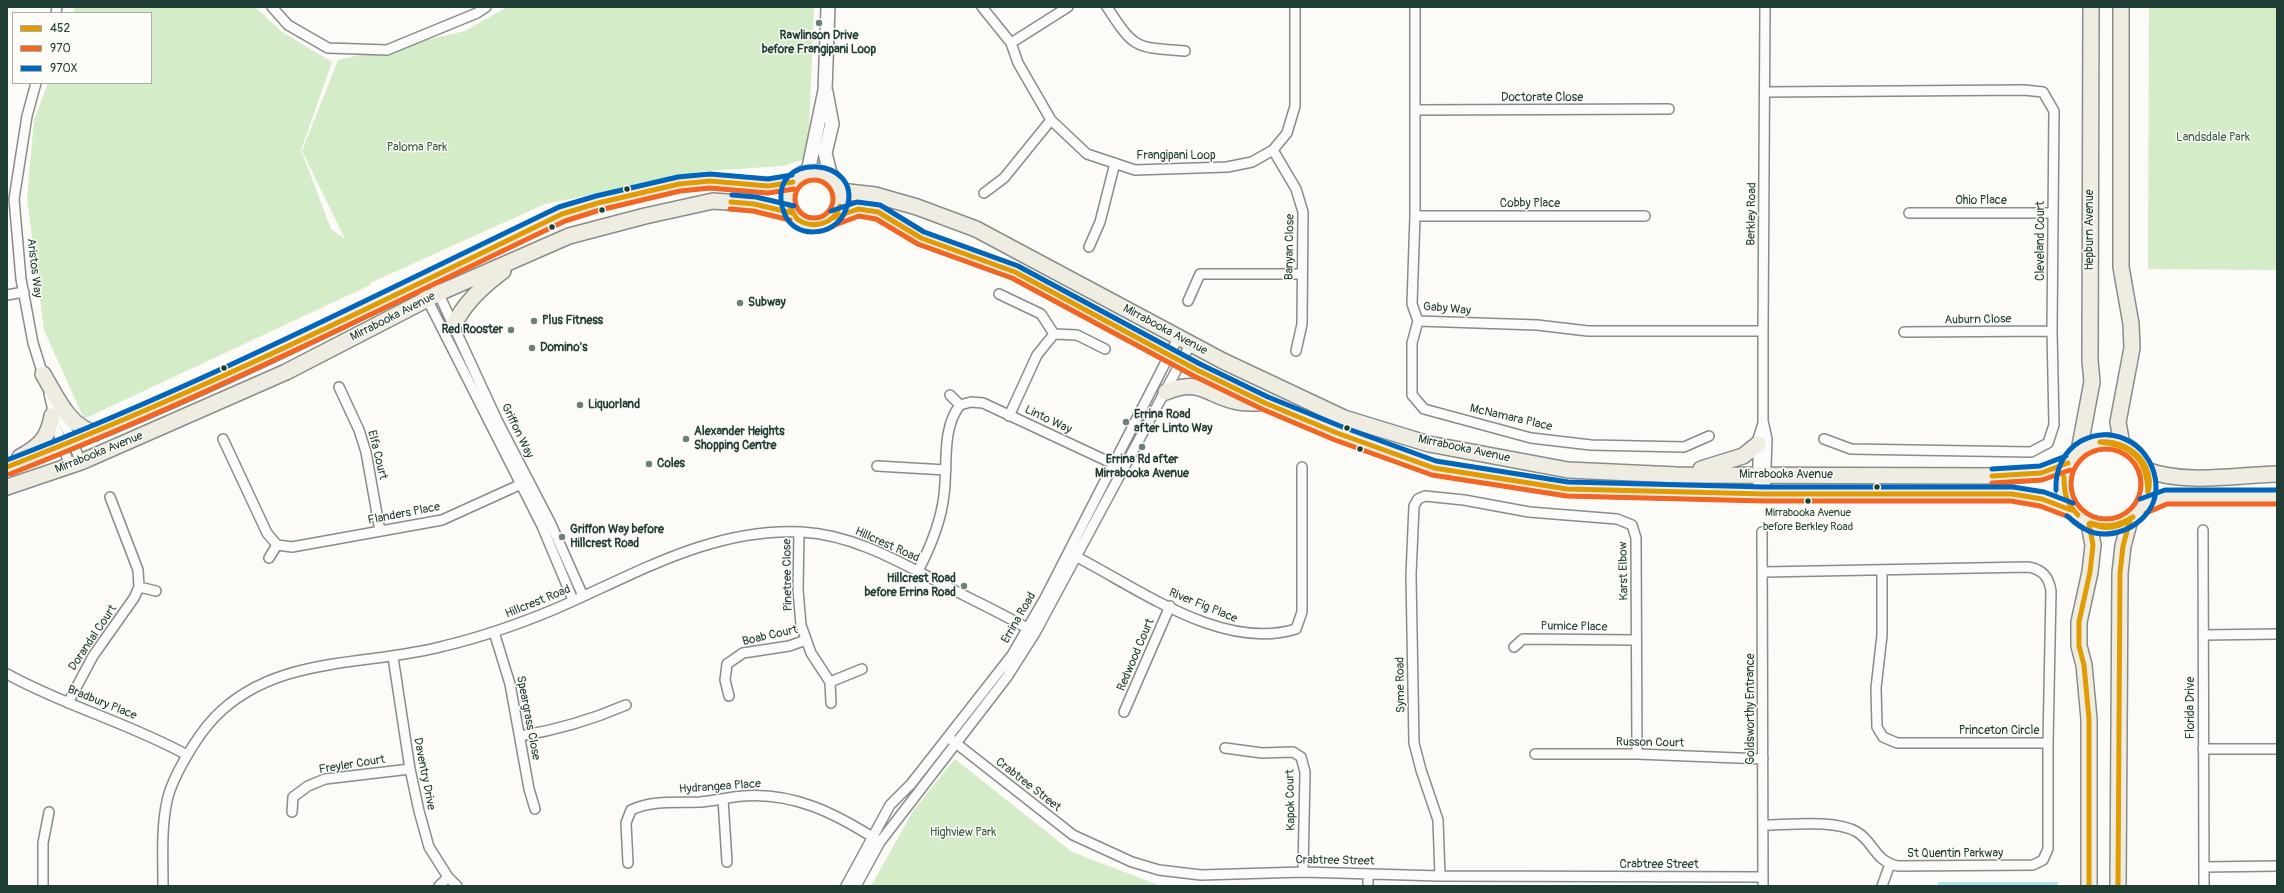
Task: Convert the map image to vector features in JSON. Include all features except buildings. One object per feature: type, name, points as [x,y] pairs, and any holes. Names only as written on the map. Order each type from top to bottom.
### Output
[{"type":"main road","name":"Hepburn Avenue","points":[[2079,451],[2092,382],[2090,360],[2091,7]]},
{"type":"main road","points":[[2122,7],[2121,267],[2131,324],[2132,348],[2118,422],[2122,445]]},
{"type":"main road","points":[[808,172],[824,173],[831,177],[840,191],[840,206],[833,218]]},
{"type":"main road","name":"Mirrabooka Avenue","points":[[7,466],[68,445],[276,354],[562,214],[598,203],[695,183],[715,181],[768,186],[793,182],[808,172]]},
{"type":"main road","points":[[792,213],[788,197],[793,182]]},
{"type":"main road","name":"Mirrabooka Avenue","points":[[840,191],[875,195],[917,206],[976,229],[1184,341],[1344,418],[1430,444],[1568,470],[1677,474],[2007,476],[2041,473],[2068,464]]},
{"type":"main road","name":"Mirrabooka Avenue","points":[[7,487],[75,464],[286,372],[433,297],[569,236],[645,216],[713,201],[754,204],[792,213],[803,223],[810,225],[826,223],[833,218],[858,209],[878,212],[921,238],[1015,272],[1176,359],[1265,403],[1337,433],[1434,468],[1567,489],[1762,494],[2012,494],[2042,499],[2071,510]]},
{"type":"main road","points":[[454,325],[459,315],[486,285],[524,256]]},
{"type":"main road","points":[[43,374],[73,420],[83,429],[95,433]]},
{"type":"main road","points":[[1166,392],[1178,387],[1200,387],[1238,402],[1265,403]]},
{"type":"main road","points":[[7,466],[30,451],[46,436],[49,432],[52,411]]},
{"type":"main road","points":[[2143,506],[2148,488],[2146,470],[2140,459],[2122,445],[2099,442],[2079,451],[2068,464],[2064,475],[2063,487],[2065,499],[2071,510],[2079,518],[2089,524],[2110,528],[2130,520],[2143,506],[2166,497],[2277,497]]},
{"type":"main road","points":[[1677,474],[1708,468],[1743,456],[1758,444]]},
{"type":"main road","points":[[2146,470],[2165,476],[2204,478],[2277,474]]},
{"type":"main road","points":[[2118,886],[2120,573],[2123,546],[2130,520]]},
{"type":"main road","points":[[2089,524],[2093,547],[2090,572],[2079,622],[2079,646],[2084,665],[2089,719],[2089,886]]},
{"type":"street","points":[[272,7],[288,25],[328,48],[387,50],[477,13],[486,7]]},
{"type":"street","points":[[808,172],[826,90],[828,7]]},
{"type":"street","name":"Frangipani Loop","points":[[982,7],[1011,43],[1018,63],[1051,120],[1087,154],[1135,170],[1227,167],[1252,162],[1273,150],[1287,133],[1295,106],[1295,7]]},
{"type":"street","points":[[1011,43],[1068,7]]},
{"type":"street","points":[[1107,7],[1124,34],[1134,43],[1151,48],[1185,51]]},
{"type":"street","name":"Gaby Way","points":[[1415,7],[1415,216],[1412,304],[1418,321],[1537,325],[1588,331],[1763,331]]},
{"type":"street","name":"Berkley Road","points":[[1762,494],[1762,475],[1758,444],[1763,421],[1765,7]]},
{"type":"street","name":"Aristos Way","points":[[36,84],[12,183],[24,292],[33,343],[43,374],[52,411],[75,464]]},
{"type":"street","points":[[826,90],[832,124],[825,154],[831,177]]},
{"type":"street","name":"Cleveland Court","points":[[1765,92],[2017,90],[2043,92],[2054,112],[2052,331],[2054,425],[2048,443],[2031,452],[1851,449],[1824,439]]},
{"type":"street","name":"Doctorate Close","points":[[1415,110],[1669,109]]},
{"type":"street","points":[[984,193],[1004,178],[1051,120]]},
{"type":"street","name":"Banyan Close","points":[[1273,150],[1296,188],[1303,212],[1301,274],[1302,324],[1296,351]]},
{"type":"street","points":[[1089,246],[1100,222],[1115,163]]},
{"type":"street","name":"Ohio Place","points":[[1909,213],[2053,213]]},
{"type":"street","name":"Cobby Place","points":[[1415,216],[1645,216]]},
{"type":"street","points":[[1188,301],[1200,274],[1301,274]]},
{"type":"street","name":"Griffon Way","points":[[425,280],[525,483],[583,596]]},
{"type":"street","name":"Griffon Way","points":[[425,280],[433,297],[454,325],[525,483],[573,600]]},
{"type":"street","points":[[7,295],[24,292]]},
{"type":"street","points":[[999,294],[1041,314],[1054,334]]},
{"type":"street","name":"McNamara Place","points":[[1418,321],[1412,343],[1412,395],[1424,409],[1531,438],[1591,445],[1684,447],[1709,436]]},
{"type":"street","name":"Auburn Close","points":[[1904,332],[2052,331]]},
{"type":"street","points":[[1054,334],[1077,334],[1105,350]]},
{"type":"street","points":[[1010,416],[1037,355],[1054,334]]},
{"type":"street","name":"Errina Road","points":[[846,886],[871,837],[895,798],[952,740],[1007,678],[1176,359],[1184,341]]},
{"type":"street","name":"Errina Road","points":[[1119,467],[1166,392],[1176,359],[1184,341]]},
{"type":"street","name":"Elfa Court","points":[[339,387],[359,430],[366,452],[380,531]]},
{"type":"street","points":[[918,571],[936,530],[941,511],[950,423],[960,405],[950,395]]},
{"type":"street","name":"Linto Way","points":[[960,405],[971,402],[983,403],[1119,467]]},
{"type":"street","name":"Berkley Road","points":[[1762,475],[1767,438],[1763,421]]},
{"type":"street","points":[[223,439],[267,533],[278,545],[269,558]]},
{"type":"street","points":[[877,466],[946,470]]},
{"type":"street","name":"River Fig Place","points":[[1072,555],[1170,606],[1233,632],[1278,634],[1296,629],[1302,612],[1302,467]]},
{"type":"street","name":"Flanders Place","points":[[278,545],[292,547],[442,520],[525,483]]},
{"type":"street","name":"Karst Elbow","points":[[1425,496],[1464,500],[1529,512],[1617,519],[1632,525],[1636,538],[1637,754]]},
{"type":"street","name":"Syme Road","points":[[1425,496],[1418,499],[1414,506],[1412,575],[1414,743],[1421,770],[1438,820],[1440,876]]},
{"type":"street","points":[[110,497],[138,570],[139,587],[156,591]]},
{"type":"street","name":"Florida Drive","points":[[2203,530],[2204,886]]},
{"type":"street","name":"Hillcrest Road","points":[[163,886],[163,833],[168,798],[187,755],[215,718],[253,688],[297,670],[393,657],[442,647],[494,632],[583,596],[649,565],[690,550],[746,535],[799,532],[844,539],[868,547],[918,571],[1031,631]]},
{"type":"street","name":"Pinetree Close","points":[[799,532],[798,590],[801,625],[811,653],[830,682]]},
{"type":"street","name":"Goldsworthy Entrance","points":[[1762,532],[1764,572],[1763,882]]},
{"type":"street","name":"Princeton Circle","points":[[1764,572],[2028,567],[2045,574],[2051,591],[2048,743],[1897,743],[1883,737],[1877,727],[1876,688],[1882,635],[1882,570]]},
{"type":"street","name":"Dorandal Court","points":[[68,703],[82,674],[134,598],[139,587]]},
{"type":"street","name":"Redwood Court","points":[[1124,712],[1170,606]]},
{"type":"street","name":"Speargrass Close","points":[[494,632],[510,684],[529,789],[535,809]]},
{"type":"street","points":[[2203,635],[2277,634]]},
{"type":"street","name":"Pumice Place","points":[[1514,647],[1523,639],[1636,640]]},
{"type":"street","name":"Boab Court","points":[[729,696],[725,680],[727,664],[743,654],[788,646],[806,640]]},
{"type":"street","name":"Daventry Drive","points":[[393,657],[410,769],[429,847],[448,877],[457,886]]},
{"type":"street","points":[[831,703],[830,682],[862,669]]},
{"type":"street","name":"Bradbury Place","points":[[7,674],[68,703],[142,732],[187,755]]},
{"type":"street","points":[[520,736],[555,730],[578,724],[626,705]]},
{"type":"street","name":"Errina Road","points":[[856,886],[880,842],[952,740]]},
{"type":"street","name":"Crabtree Street","points":[[952,740],[1073,834],[1132,862],[1159,870],[1201,875],[1303,872],[1763,882]]},
{"type":"street","name":"St Quentin Parkway","points":[[1763,825],[1846,827],[1860,834],[1878,856],[1890,864],[1906,866],[2027,865],[2043,860],[2048,850],[2048,743]]},
{"type":"street","name":"Kapok Court","points":[[1225,748],[1262,753],[1293,752],[1301,757],[1305,772],[1303,872]]},
{"type":"street","points":[[2203,749],[2277,749]]},
{"type":"street","name":"Russon Court","points":[[1535,754],[1637,754],[1763,759]]},
{"type":"street","name":"Freyler Court","points":[[292,812],[292,797],[308,786],[325,779],[410,769]]},
{"type":"street","name":"Hydrangea Place","points":[[628,863],[626,824],[631,810],[643,804],[763,796],[788,798],[828,812],[880,842]]},
{"type":"street","points":[[723,798],[727,862]]},
{"type":"street","points":[[43,886],[43,843],[49,812]]},
{"type":"street","points":[[1882,886],[1890,864]]},
{"type":"street","points":[[2204,867],[2277,866]]},
{"type":"street","points":[[1368,874],[1368,886]]},
{"type":"street","points":[[439,886],[448,877]]},
{"type":"green space","name":"Paloma Park","points":[[75,7],[255,7],[282,32],[332,62],[301,150],[331,229],[345,239],[302,151],[338,60],[465,31],[507,7],[814,7],[808,158],[783,166],[705,171],[545,204],[370,283],[370,285],[84,419],[44,330],[27,198],[34,120],[48,84],[152,84],[152,12],[73,12]]},
{"type":"green space","name":"Landsdale Park","points":[[2149,7],[2277,7],[2277,270],[2148,269]]},
{"type":"green space","name":"Highview Park","points":[[955,759],[1072,852],[1161,886],[871,886],[913,811]]},
{"type":"water","points":[[1938,882],[2058,882],[2058,886],[1938,886]]},
{"type":"transit line","name":"970X","points":[[782,206],[782,188],[789,176],[802,169],[816,167],[830,170],[842,178],[848,190],[847,207]]},
{"type":"transit line","name":"970X","points":[[7,460],[78,432],[217,371],[559,207],[596,196],[678,177],[710,174],[768,179],[792,175]]},
{"type":"transit line","name":"970","points":[[810,180],[818,180],[825,183],[830,188],[833,199],[830,210],[825,215],[818,218],[810,218],[803,215],[798,210],[795,203],[795,195],[798,188],[803,183],[810,180]]},
{"type":"transit line","name":"452","points":[[7,467],[78,439],[218,378],[356,314],[562,214],[598,203],[679,184],[710,181],[768,186],[793,182]]},
{"type":"transit line","name":"970","points":[[10,474],[151,416],[221,385],[565,221],[600,210],[680,191],[710,188],[768,193],[794,189]]},
{"type":"transit line","name":"970X","points":[[732,195],[756,197],[794,206]]},
{"type":"transit line","name":"452","points":[[731,202],[754,204],[792,213]]},
{"type":"transit line","name":"970X","points":[[831,211],[857,202],[880,205],[924,232],[1018,266],[1200,364],[1268,397],[1340,426],[1436,461],[1568,482],[1765,487],[2013,487],[2044,492],[2073,503]]},
{"type":"transit line","name":"452","points":[[789,205],[797,219],[810,224],[828,221],[833,217],[840,206]]},
{"type":"transit line","name":"970","points":[[730,209],[753,211],[790,220]]},
{"type":"transit line","name":"970X","points":[[783,209],[787,219],[795,227],[804,231],[814,232],[833,226],[841,219],[846,209]]},
{"type":"transit line","name":"452","points":[[833,218],[858,209],[878,212],[921,238],[1015,272],[1197,370],[1265,403],[1337,433],[1434,468],[1567,489],[1765,494],[2012,494],[2042,499],[2071,510]]},
{"type":"transit line","name":"970","points":[[835,225],[859,216],[876,219],[918,244],[1012,278],[1194,376],[1262,409],[1335,440],[1432,475],[1567,496],[1765,501],[2011,501],[2040,506],[2069,517]]},
{"type":"transit line","name":"970X","points":[[2056,490],[2057,476],[2061,462],[2069,450],[2081,441],[2094,436],[2107,435],[2119,437],[2131,442],[2141,450],[2149,460],[2154,472],[2156,486],[2155,497],[2145,516],[2136,523],[2127,529],[2116,533],[2095,533],[2083,528],[2067,516]]},
{"type":"transit line","name":"452","points":[[2100,442],[2121,447],[2136,456],[2145,471],[2148,492]]},
{"type":"transit line","name":"452","points":[[2100,442],[2110,442],[2120,445],[2137,455],[2148,472],[2148,492]]},
{"type":"transit line","name":"970","points":[[2106,449],[2119,452],[2131,459],[2138,471],[2141,484],[2138,497],[2131,509],[2119,516],[2106,519],[2093,516],[2081,509],[2074,497],[2071,484],[2074,471],[2081,459],[2093,452],[2106,449]]},
{"type":"transit line","name":"970X","points":[[1992,469],[2040,466],[2066,456]]},
{"type":"transit line","name":"452","points":[[1992,476],[2041,473],[2068,463]]},
{"type":"transit line","name":"970","points":[[1992,483],[2042,480],[2070,470]]},
{"type":"transit line","name":"452","points":[[2064,477],[2066,498],[2078,515]]},
{"type":"transit line","name":"970X","points":[[2140,499],[2165,490],[2277,490]]},
{"type":"transit line","name":"970","points":[[2146,513],[2167,504],[2277,504]]},
{"type":"transit line","name":"452","points":[[2090,523],[2107,526],[2117,524],[2133,517]]},
{"type":"transit line","name":"452","points":[[2090,523],[2107,528],[2123,524],[2133,517]]},
{"type":"transit line","name":"452","points":[[2118,886],[2120,573],[2123,546],[2130,520]]},
{"type":"transit line","name":"452","points":[[2089,524],[2093,545],[2090,572],[2079,622],[2079,646],[2084,665],[2089,719],[2089,886]]},
{"type":"place","name":"Rawlinson Drive before Frangipani Loop","points":[[819,23]]},
{"type":"place","name":"Subway","points":[[740,303]]},
{"type":"place","name":"Plus Fitness","points":[[534,321]]},
{"type":"place","name":"Red Rooster","points":[[511,330]]},
{"type":"place","name":"Domino's","points":[[532,348]]},
{"type":"place","name":"Liquorland","points":[[580,405]]},
{"type":"place","name":"Errina Road after Linto Way","points":[[1126,422]]},
{"type":"place","name":"Alexander Heights Shopping Centre","points":[[686,439]]},
{"type":"place","name":"Errina Rd after Mirrabooka Avenue","points":[[1142,447]]},
{"type":"place","name":"Coles","points":[[649,464]]},
{"type":"place","name":"Mirrabooka Avenue before Berkley Road","points":[[1808,501]]},
{"type":"place","name":"Griffon Way before Hillcrest Road","points":[[562,537]]},
{"type":"place","name":"Hillcrest Road before Errina Road","points":[[964,586]]}]
